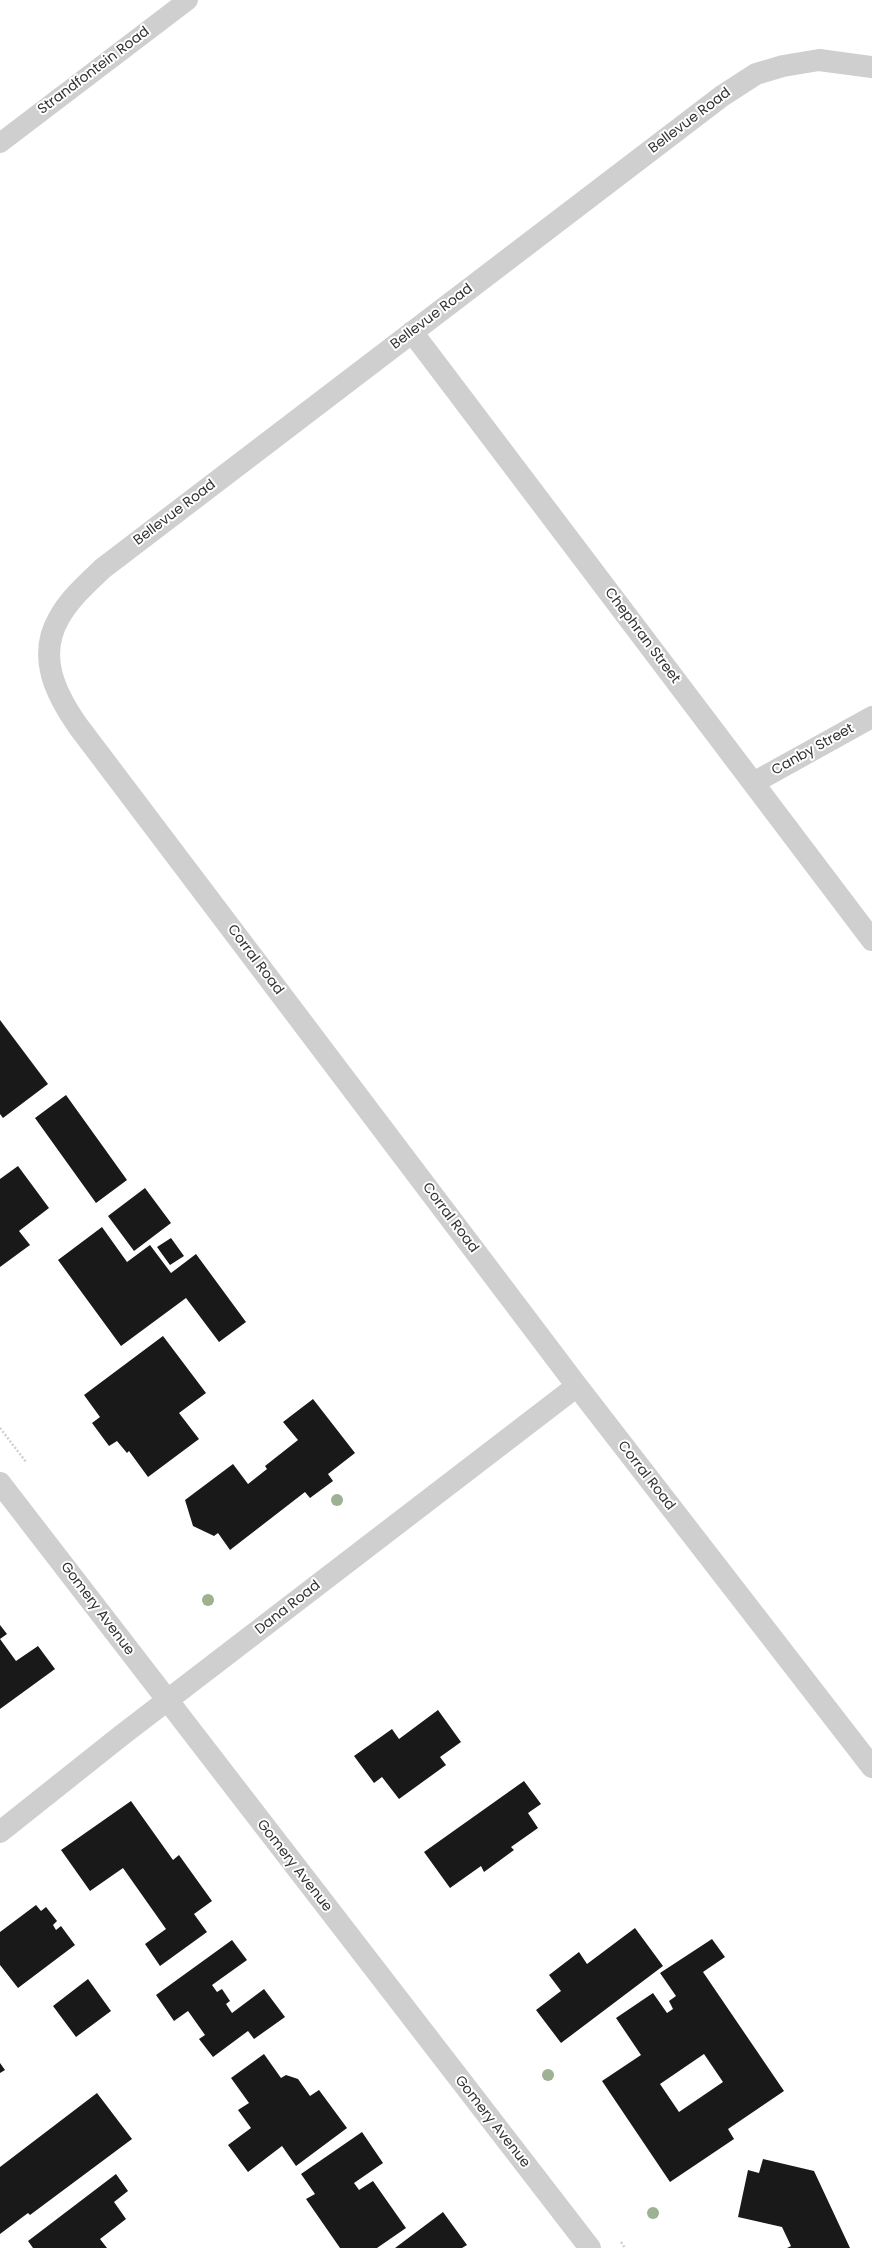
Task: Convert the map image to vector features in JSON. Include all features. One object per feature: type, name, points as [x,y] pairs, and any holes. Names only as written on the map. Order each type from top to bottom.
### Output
[{"type":"street","name":"Bellevue Road","points":[[49,658],[53,633],[59,618],[102,569],[722,96],[756,74],[819,60],[872,67]]},
{"type":"street","name":"Chephran Street","points":[[412,332],[872,940]]},
{"type":"street","name":"Corral Road","points":[[49,658],[54,687],[78,726],[577,1386],[872,1768]]},
{"type":"street","name":"Canby Street","points":[[753,783],[872,717]]},
{"type":"street","name":"Dana Road","points":[[0,1832],[167,1701],[577,1386]]},
{"type":"street","name":"Gomery Avenue","points":[[0,1483],[590,2248]]},
{"type":"lane","name":"Strandfontein Road","points":[[0,142],[188,0]]},
{"type":"building","points":[[0,1020],[48,1084],[3,1118],[0,1114]]},
{"type":"building","points":[[66,1095],[127,1180],[96,1203],[35,1118]]},
{"type":"building","points":[[18,1166],[49,1208],[19,1231],[30,1245],[0,1267],[0,1179]]},
{"type":"building","points":[[145,1188],[171,1223],[134,1251],[108,1216]]},
{"type":"building","points":[[102,1227],[127,1262],[150,1245],[171,1273],[196,1254],[246,1322],[219,1342],[186,1298],[121,1346],[58,1260]]},
{"type":"building","points":[[171,1238],[184,1256],[170,1265],[157,1247]]},
{"type":"building","points":[[163,1336],[206,1393],[179,1413],[199,1439],[148,1477],[129,1451],[127,1453],[117,1441],[109,1446],[92,1423],[100,1417],[84,1395]]},
{"type":"building","points":[[313,1399],[355,1453],[328,1474],[333,1481],[310,1498],[305,1492],[230,1550],[218,1533],[214,1536],[193,1526],[185,1500],[233,1464],[248,1484],[267,1469],[265,1466],[298,1440],[283,1422]]},
{"type":"building","points":[[0,1625],[7,1634],[0,1639]]},
{"type":"building","points":[[0,1639],[16,1661],[38,1646],[55,1669],[0,1709]]},
{"type":"building","points":[[438,1710],[461,1742],[440,1757],[446,1765],[399,1799],[382,1777],[374,1783],[354,1756],[392,1729],[399,1739]]},
{"type":"building","points":[[524,1781],[541,1804],[528,1813],[538,1828],[511,1847],[514,1850],[484,1872],[481,1866],[450,1888],[424,1852]]},
{"type":"building","points":[[131,1801],[173,1860],[179,1855],[212,1901],[194,1914],[207,1932],[160,1966],[145,1944],[166,1929],[123,1868],[90,1891],[61,1850]]},
{"type":"building","points":[[36,1905],[41,1911],[46,1907],[57,1921],[53,1925],[56,1930],[61,1926],[75,1945],[18,1988],[0,1965],[0,1932]]},
{"type":"building","points":[[635,1928],[663,1966],[561,2043],[536,2010],[561,1991],[549,1975],[579,1952],[587,1964]]},
{"type":"building","points":[[712,1939],[725,1957],[703,1972],[784,2091],[728,2129],[734,2139],[670,2182],[602,2081],[641,2055],[616,2018],[653,1993],[667,2013],[673,2009],[669,2001],[676,1996],[660,1973]],"holes":[[[704,2054],[723,2082],[679,2112],[660,2084]]]},
{"type":"building","points":[[232,1940],[247,1960],[212,1985],[217,1992],[222,1989],[230,2001],[226,2004],[232,2013],[264,1989],[285,2017],[254,2039],[248,2031],[213,2057],[199,2039],[205,2035],[188,2011],[174,2021],[156,1995]]},
{"type":"building","points":[[88,1979],[111,2011],[76,2037],[53,2006]]},
{"type":"building","points":[[264,2054],[281,2078],[286,2075],[298,2079],[310,2096],[319,2090],[347,2128],[296,2166],[282,2146],[248,2172],[228,2145],[251,2128],[238,2110],[249,2103],[231,2078]]},
{"type":"building","points":[[0,2063],[5,2070],[0,2073]]},
{"type":"building","points":[[97,2093],[132,2139],[30,2215],[28,2213],[0,2234],[0,2167]]},
{"type":"building","points":[[362,2132],[383,2163],[354,2183],[359,2190],[373,2181],[406,2228],[377,2248],[340,2248],[306,2199],[315,2194],[301,2174]]},
{"type":"building","points":[[763,2159],[814,2171],[850,2248],[787,2248],[791,2246],[782,2227],[738,2217],[748,2170],[759,2173]]},
{"type":"building","points":[[116,2174],[128,2191],[114,2202],[126,2219],[100,2239],[107,2248],[33,2248],[28,2241]]},
{"type":"building","points":[[443,2212],[467,2245],[462,2248],[395,2248]]}]
